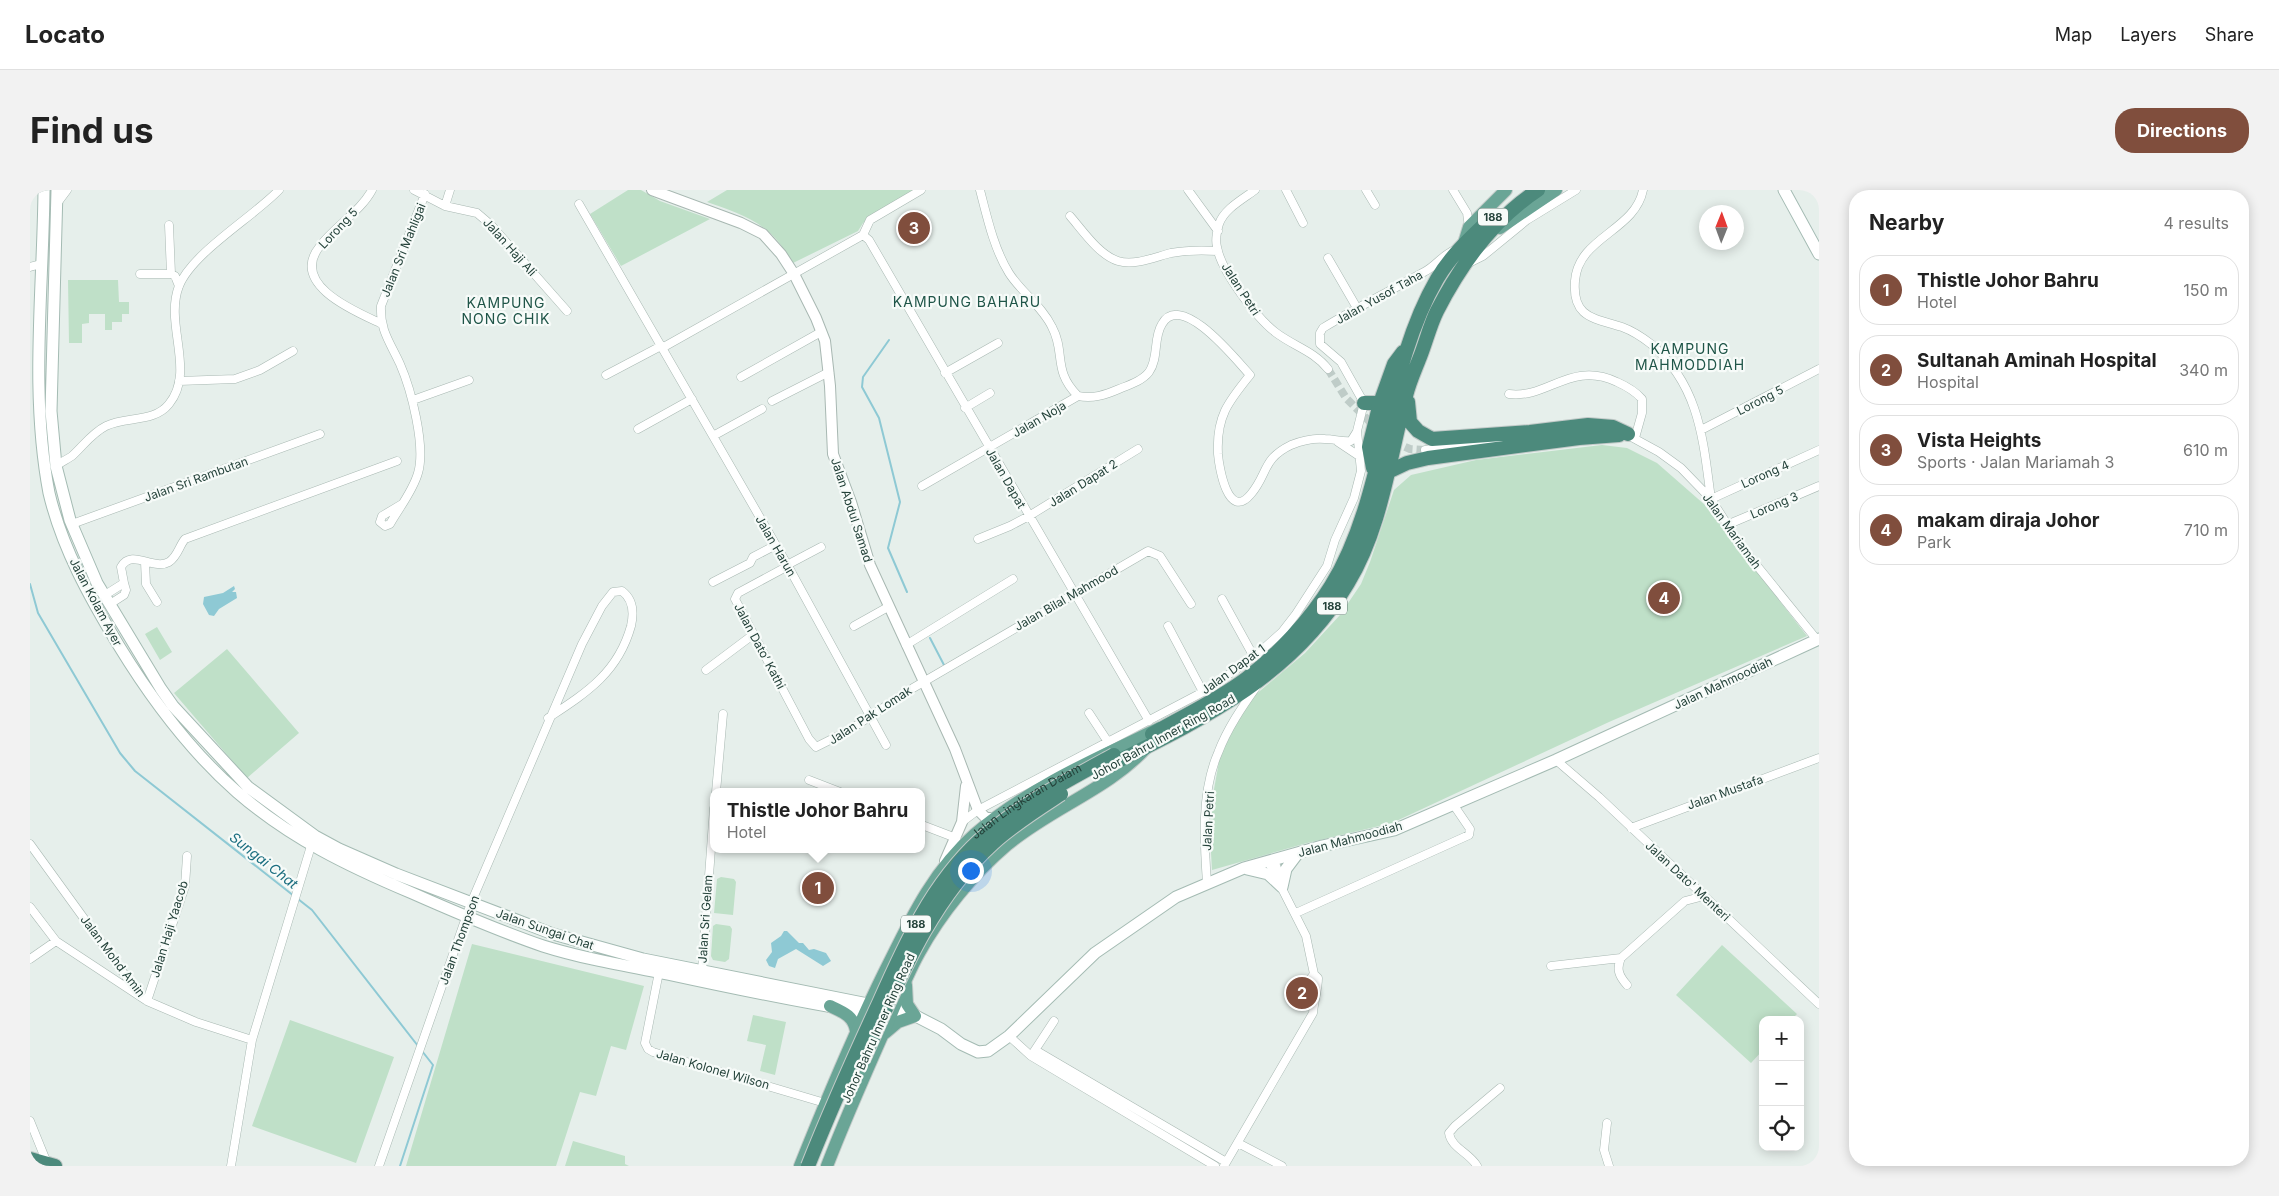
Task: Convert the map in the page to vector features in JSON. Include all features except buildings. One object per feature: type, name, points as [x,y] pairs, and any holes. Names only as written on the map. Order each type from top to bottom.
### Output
[{"type":"highway","name":"Johor Bahru Inner Ring Road","points":[[818,1166],[848,1094],[911,955],[944,899],[967,870],[994,842],[1026,818],[1116,758],[1246,678],[1282,645],[1307,618],[1330,587],[1348,552],[1374,474],[1394,392],[1423,307],[1437,279],[1462,246],[1522,190]]},
{"type":"highway","name":"Johor Bahru Inner Ring Road","points":[[808,1166],[894,968],[933,896],[963,858],[980,840],[1007,819],[1058,786],[1116,758],[1149,746],[1218,710],[1259,682],[1291,654],[1320,622],[1347,586],[1365,548],[1388,472],[1408,389],[1437,311],[1482,240],[1517,206],[1538,190]]},
{"type":"highway","points":[[1374,474],[1369,447],[1380,402],[1394,364],[1410,344]]},
{"type":"highway","points":[[1408,389],[1410,422],[1418,431],[1432,439],[1588,426],[1612,427],[1631,436]]},
{"type":"highway","points":[[1364,403],[1380,402]]},
{"type":"highway","points":[[1388,472],[1407,463],[1428,458],[1579,438],[1631,436]]},
{"type":"highway","points":[[30,1159],[51,1165]]},
{"type":"main road","name":"Jalan Kolam Ayer","points":[[44,190],[36,265],[37,412],[50,494],[64,540],[82,582],[161,711],[188,742],[245,791]]},
{"type":"main road","name":"Jalan Kolam Ayer","points":[[57,190],[51,411],[56,466],[72,524],[97,583],[166,696],[245,791]]},
{"type":"main road","points":[[1462,246],[1469,227],[1505,190]]},
{"type":"main road","points":[[1482,240],[1556,190]]},
{"type":"main road","points":[[1784,190],[1819,254]]},
{"type":"main road","name":"Jalan Mahmoodiah","points":[[866,1008],[915,1016],[941,1029],[961,1044],[981,1053],[991,1050],[1009,1036],[1095,953],[1176,897],[1244,868],[1394,830],[1556,760],[1818,639]]},
{"type":"main road","name":"Jalan Lingkaran Dalam","points":[[800,1166],[866,1008],[916,909],[941,871],[973,836],[1018,801],[1062,774],[1175,721]]},
{"type":"main road","name":"Jalan Lingkaran Dalam","points":[[827,1166],[846,1116],[919,953],[944,915],[991,860],[1022,833],[1127,766],[1149,746]]},
{"type":"main road","name":"Jalan Sungai Chat","points":[[245,791],[311,846],[350,867],[543,946],[659,972],[830,1006],[866,1008]]},
{"type":"main road","name":"Jalan Sungai Chat","points":[[245,791],[314,836],[339,849],[553,934],[614,952],[866,1008]]},
{"type":"main road","points":[[1244,868],[1263,872],[1282,887],[1286,869],[1298,853]]},
{"type":"main road","points":[[882,1035],[898,1022],[915,1016],[907,1004],[906,982]]},
{"type":"main road","points":[[830,1006],[850,1017],[854,1022],[856,1031]]},
{"type":"street","points":[[56,207],[60,198],[67,190]]},
{"type":"street","points":[[56,466],[72,456],[93,434],[105,426],[116,422],[153,416],[162,411],[172,400],[179,381],[180,361],[174,322],[179,286],[198,259],[279,190]]},
{"type":"street","name":"Lorong 5","points":[[372,190],[319,246],[313,267],[319,287],[336,300],[380,323]]},
{"type":"street","name":"Jalan Haji Ali","points":[[414,190],[445,206],[477,213],[491,225],[567,311]]},
{"type":"street","name":"Jalan Sri Mahligai","points":[[445,206],[450,190]]},
{"type":"street","name":"Jalan Abdul Samad","points":[[652,190],[741,223],[763,234],[778,249],[794,274],[821,332],[829,372],[833,454],[851,502],[870,565],[955,749],[978,810]]},
{"type":"street","points":[[606,375],[662,347],[863,235],[870,220],[921,190]]},
{"type":"street","points":[[980,190],[1001,256],[1009,273],[1054,329],[1062,375],[1068,386],[1078,396],[1094,398],[1105,395],[1128,386],[1148,374],[1155,356],[1162,323],[1171,315],[1181,314],[1201,326],[1250,375],[1229,403],[1219,423],[1217,436],[1219,465],[1223,482],[1227,494],[1232,498],[1238,500],[1246,499],[1252,493],[1267,463],[1283,450],[1312,439],[1324,438],[1336,441],[1351,441],[1357,431]]},
{"type":"street","points":[[1188,190],[1218,230],[1225,214],[1255,190]]},
{"type":"street","points":[[1286,190],[1303,223]]},
{"type":"street","points":[[1366,190],[1375,205]]},
{"type":"street","points":[[1453,190],[1466,213],[1469,227]]},
{"type":"street","points":[[1466,265],[1483,256],[1527,220],[1576,190]]},
{"type":"street","points":[[1643,190],[1637,208],[1582,258],[1575,280],[1577,304],[1589,317],[1631,331],[1653,346],[1686,386],[1693,401],[1701,430],[1711,499]]},
{"type":"street","name":"Jalan Sri Mahligai","points":[[402,504],[415,480],[420,463],[420,446],[413,400],[406,378],[380,323],[381,306],[425,194]]},
{"type":"street","name":"Jalan Harun","points":[[579,204],[788,565],[886,745]]},
{"type":"street","points":[[1466,213],[1482,213]]},
{"type":"street","points":[[1070,216],[1091,241],[1117,261],[1129,263],[1172,253],[1198,250],[1218,251]]},
{"type":"street","points":[[170,225],[171,274]]},
{"type":"street","name":"Jalan Petri","points":[[1218,230],[1218,251],[1225,268],[1258,317],[1277,333],[1320,358],[1328,369]]},
{"type":"street","name":"Jalan Dapat","points":[[863,235],[869,240],[965,408],[1149,721]]},
{"type":"street","name":"Jalan Yusof Taha","points":[[1364,403],[1341,362],[1322,348],[1319,338],[1323,328],[1427,271],[1445,254],[1462,246]]},
{"type":"street","points":[[1328,258],[1357,308]]},
{"type":"street","points":[[140,274],[171,274],[175,276],[179,286]]},
{"type":"street","points":[[365,316],[381,306]]},
{"type":"street","points":[[741,377],[821,332]]},
{"type":"street","points":[[945,373],[998,343]]},
{"type":"street","points":[[179,381],[235,379],[260,370],[293,351]]},
{"type":"street","name":"Lorong 5","points":[[1701,430],[1819,370]]},
{"type":"street","points":[[772,401],[829,372]]},
{"type":"street","points":[[1508,394],[1526,393],[1586,374],[1612,379],[1642,399],[1642,413],[1631,436]]},
{"type":"street","points":[[413,400],[469,380]]},
{"type":"street","points":[[965,408],[990,393]]},
{"type":"street","name":"Jalan Noja","points":[[922,486],[1078,396]]},
{"type":"street","points":[[638,428],[692,400]]},
{"type":"street","name":"Jalan Dapat 1","points":[[962,822],[978,810],[1204,692],[1254,657],[1282,632],[1327,566],[1335,540],[1354,498],[1361,470],[1357,431],[1364,403]]},
{"type":"street","points":[[713,436],[762,409]]},
{"type":"street","name":"Jalan Mariamah","points":[[1425,450],[1592,430],[1631,436],[1659,452],[1681,468],[1711,499],[1741,546],[1818,639]]},
{"type":"street","name":"Jalan Sri Rambutan","points":[[72,524],[320,434]]},
{"type":"street","points":[[1336,441],[1359,456]]},
{"type":"street","name":"Jalan Dapat 2","points":[[978,539],[1029,516],[1138,449]]},
{"type":"street","name":"Lorong 4","points":[[1711,499],[1819,450]]},
{"type":"street","points":[[108,600],[124,595],[126,590],[121,575],[124,563],[136,558],[158,565],[164,564],[176,556],[185,539],[397,461]]},
{"type":"street","name":"Lorong 3","points":[[1728,524],[1819,486]]},
{"type":"street","points":[[713,582],[750,563],[753,556],[776,545]]},
{"type":"street","points":[[788,565],[821,547]]},
{"type":"street","name":"Jalan Bilal Mahmood","points":[[923,682],[1148,551],[1160,556],[1191,604]]},
{"type":"street","points":[[145,562],[146,584],[157,602]]},
{"type":"street","name":"Jalan Dato’ Kathi","points":[[788,565],[736,596],[738,605],[809,739],[816,747]]},
{"type":"street","points":[[906,644],[1013,579]]},
{"type":"street","name":"Jalan Thompson","points":[[379,1166],[466,916],[548,718],[582,644],[602,606],[613,592],[622,592],[632,603],[633,618],[622,651],[614,664],[593,687],[548,718]]},
{"type":"street","points":[[1222,599],[1254,657]]},
{"type":"street","points":[[854,626],[888,607]]},
{"type":"street","points":[[1168,626],[1204,692]]},
{"type":"street","points":[[706,670],[754,634]]},
{"type":"street","name":"Jalan Pak Lomak","points":[[816,747],[824,745],[923,682]]},
{"type":"street","name":"Jalan Petri","points":[[1208,883],[1206,842],[1207,800],[1217,753],[1237,714],[1259,682]]},
{"type":"street","points":[[1089,713],[1108,742]]},
{"type":"street","points":[[716,788],[723,714]]},
{"type":"street","name":"Jalan Mustafa","points":[[1631,828],[1819,758]]},
{"type":"street","name":"Jalan Dato' Menteri","points":[[1556,760],[1819,1004]]},
{"type":"street","points":[[809,780],[830,788]]},
{"type":"street","name":"Jalan Abdul Samad","points":[[941,871],[962,822],[967,782]]},
{"type":"street","points":[[1296,913],[1469,835],[1470,828],[1453,804]]},
{"type":"street","points":[[978,810],[986,818],[996,818]]},
{"type":"street","points":[[925,826],[956,838]]},
{"type":"street","name":"Jalan Mohd Amin","points":[[30,844],[144,999],[196,1022],[252,1040]]},
{"type":"street","points":[[230,1166],[252,1040],[311,846]]},
{"type":"street","name":"Jalan Sri Gelam","points":[[702,971],[711,853]]},
{"type":"street","name":"Jalan Haji Yaacob","points":[[144,999],[185,886],[187,856]]},
{"type":"street","points":[[1009,1036],[1019,1046],[1225,1164],[1312,1013],[1315,991],[1311,987],[1311,978],[1314,974],[1306,936],[1296,913],[1276,879],[1271,860]]},
{"type":"street","points":[[1627,985],[1619,976],[1618,970],[1621,958],[1685,900],[1704,896]]},
{"type":"street","points":[[30,907],[56,941],[144,999]]},
{"type":"street","points":[[30,959],[56,941]]},
{"type":"street","points":[[1551,966],[1621,958]]},
{"type":"street","name":"Jalan Kolonel Wilson","points":[[659,972],[645,1043],[648,1049],[826,1103]]},
{"type":"street","points":[[1033,1053],[1054,1022]]},
{"type":"street","points":[[1033,1053],[1215,1166]]},
{"type":"street","points":[[1477,1166],[1467,1153],[1454,1144],[1449,1134],[1455,1126],[1500,1088]]},
{"type":"street","points":[[30,1121],[51,1165]]},
{"type":"street","points":[[1607,1123],[1604,1150],[1609,1166]]},
{"type":"street","points":[[1238,1143],[1282,1166]]},
{"type":"green space","points":[[628,190],[641,190],[660,201],[710,219],[621,266],[590,214]]},
{"type":"green space","points":[[727,190],[913,191],[863,223],[858,231],[793,263],[778,241],[760,225],[725,208],[707,202]]},
{"type":"green space","points":[[68,280],[118,280],[119,302],[129,302],[129,314],[122,314],[122,322],[112,322],[112,330],[105,330],[105,314],[89,314],[89,323],[82,324],[82,343],[69,343]]},
{"type":"green space","points":[[1602,445],[1627,448],[1657,463],[1705,505],[1807,636],[1609,722],[1392,823],[1307,843],[1212,870],[1209,817],[1220,756],[1238,720],[1254,696],[1305,653],[1340,615],[1361,584],[1394,490],[1411,475],[1476,460]]},
{"type":"green space","points":[[157,627],[172,652],[160,660],[145,634]]},
{"type":"green space","points":[[227,649],[299,733],[247,778],[174,693]]},
{"type":"green space","points":[[721,877],[734,879],[736,882],[733,915],[714,913],[717,879]]},
{"type":"green space","points":[[716,924],[730,926],[732,929],[729,959],[725,962],[713,960],[711,956],[713,926]]},
{"type":"green space","points":[[472,944],[644,986],[626,1050],[611,1046],[596,1096],[580,1092],[556,1166],[406,1166]]},
{"type":"green space","points":[[1722,945],[1797,1014],[1795,1016],[1759,1016],[1759,1054],[1751,1063],[1676,995]]},
{"type":"green space","points":[[753,1015],[786,1022],[775,1075],[760,1071],[766,1045],[747,1041]]},
{"type":"green space","points":[[290,1020],[394,1057],[356,1163],[252,1126]]},
{"type":"green space","points":[[573,1141],[625,1156],[625,1164],[629,1166],[565,1166]]},
{"type":"water","points":[[914,217],[924,235],[915,240],[905,222]]},
{"type":"water","points":[[234,586],[235,589],[232,592],[236,592],[237,598],[219,609],[214,616],[209,615],[203,604],[204,597],[223,593]]},
{"type":"water","points":[[784,931],[787,931],[799,943],[803,943],[809,950],[814,949],[826,953],[831,961],[823,966],[796,949],[778,959],[775,968],[769,966],[766,960],[772,952],[771,943],[781,936]]},
{"type":"waterway","points":[[889,340],[863,377],[862,387],[879,418],[900,502],[888,548],[907,592]]},
{"type":"waterway","name":"Sungai Chat","points":[[30,584],[38,613],[120,753],[135,771],[294,896]]},
{"type":"waterway","points":[[930,638],[944,665]]},
{"type":"waterway","name":"Sungai Chat","points":[[298,899],[312,910],[418,1046]]},
{"type":"waterway","name":"Sungai Chat","points":[[400,1166],[433,1065],[422,1051]]},
{"type":"tunnel","points":[[1328,369],[1346,398],[1375,427]]},
{"type":"tunnel","points":[[1394,442],[1410,449],[1425,450]]},
{"type":"place","name":"Vista Heights","points":[[914,228]]},
{"type":"place","name":"makam diraja Johor","points":[[1664,598]]},
{"type":"place","name":"Thistle Johor Bahru","points":[[818,888]]},
{"type":"place","name":"Sultanah Aminah Hospital","points":[[1302,993]]},
{"type":"district","name":"KAMPUNG BAHARU","points":[[967,301]]},
{"type":"district","name":"KAMPUNG NONG CHIK","points":[[506,310]]},
{"type":"district","name":"KAMPUNG MAHMODDIAH","points":[[1690,356]]}]
